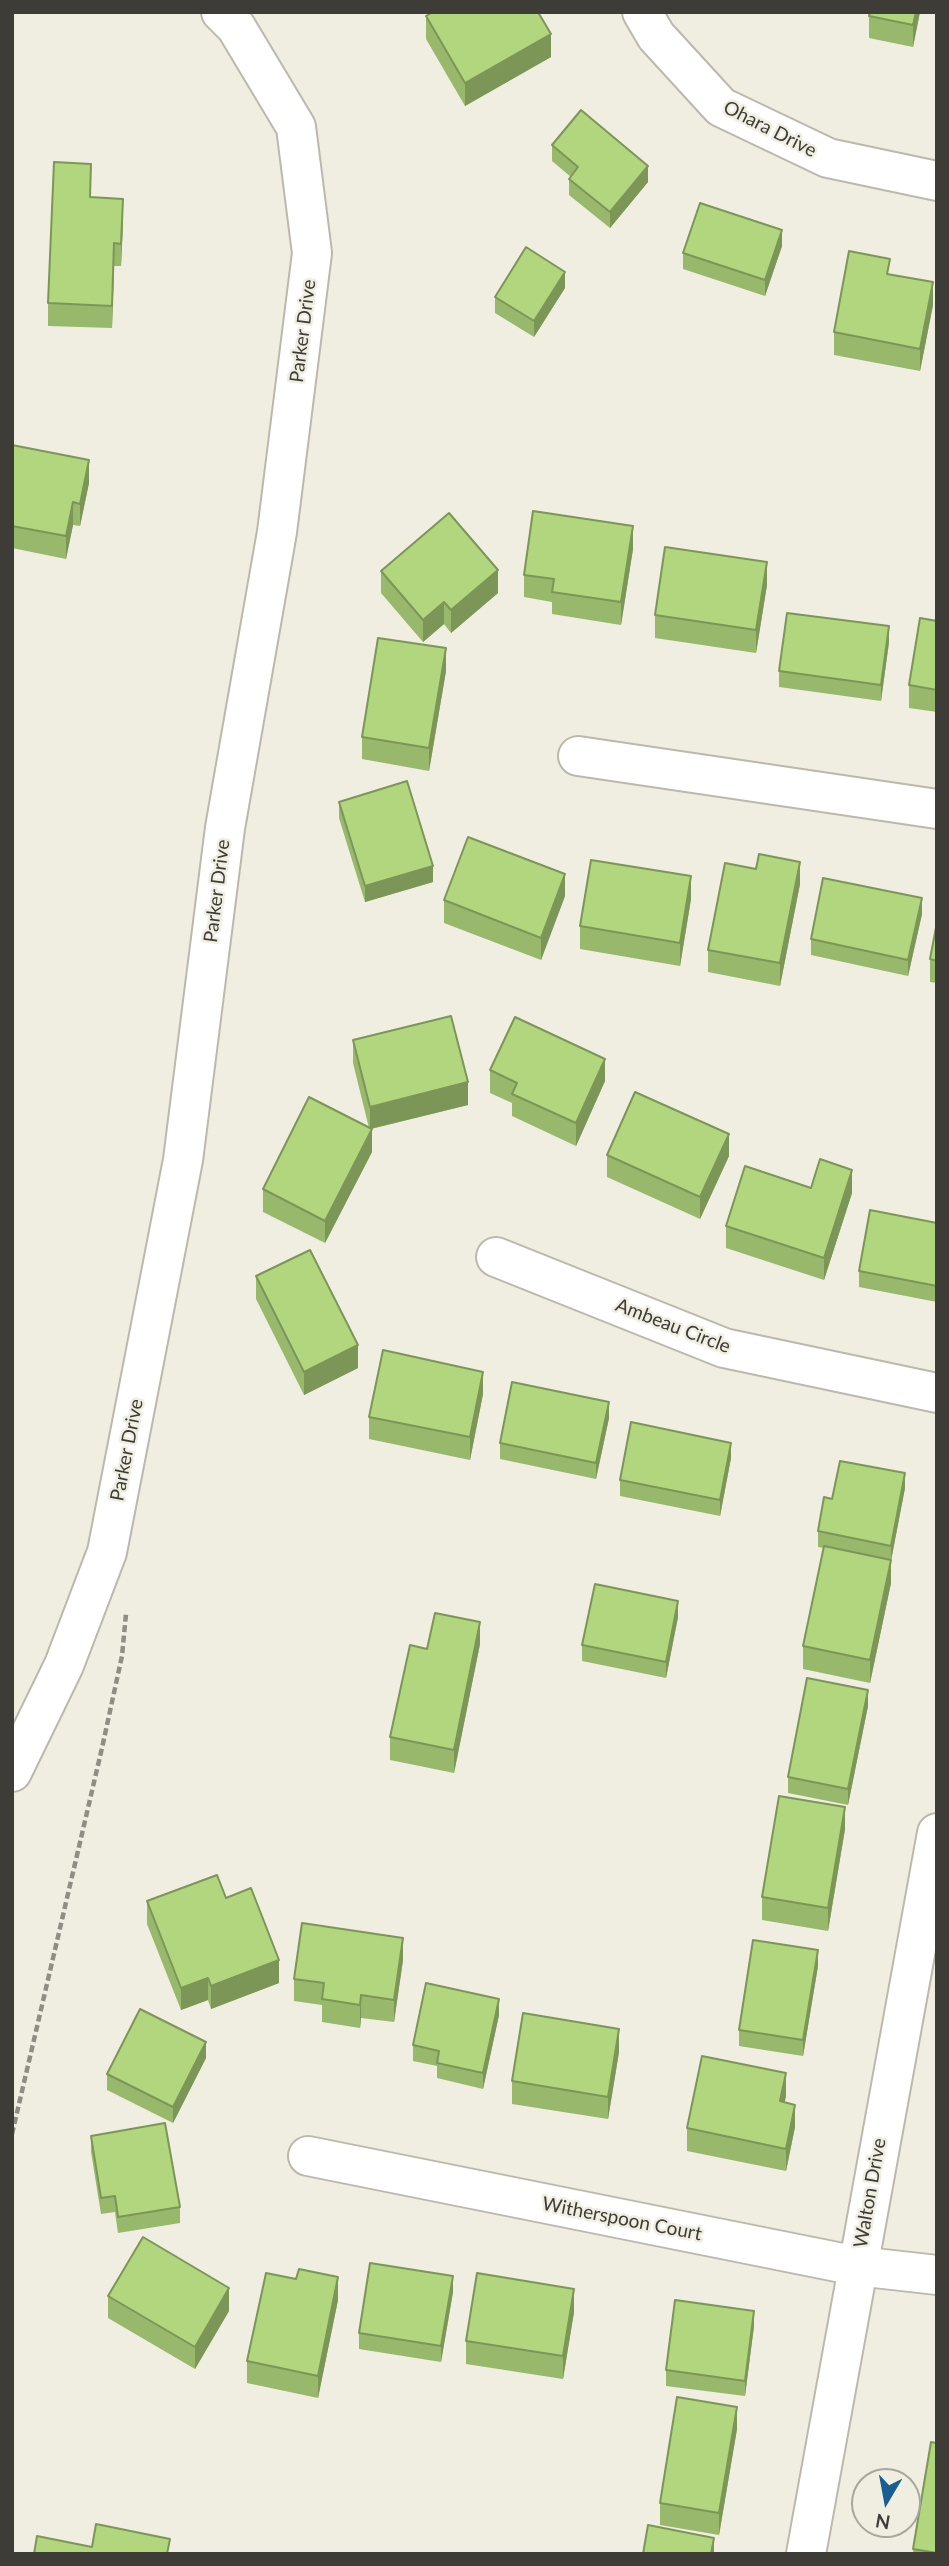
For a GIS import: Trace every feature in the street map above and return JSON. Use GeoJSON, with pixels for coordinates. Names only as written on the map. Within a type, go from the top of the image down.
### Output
{"type":"FeatureCollection","features":[{"type":"Feature","properties":{"kind":"street","name":"Parker Drive"},"geometry":{"type":"LineString","coordinates":[[12,1772],[64,1665],[107,1552],[183,1160],[225,828],[277,532],[312,253],[296,127],[236,27],[221,12]]}},
{"type":"Feature","properties":{"kind":"street","name":"Ohara Drive"},"geometry":{"type":"LineString","coordinates":[[642,12],[656,36],[722,107],[828,158],[937,181]]}},
{"type":"Feature","properties":{"kind":"street"},"geometry":{"type":"LineString","coordinates":[[578,756],[937,809]]}},
{"type":"Feature","properties":{"kind":"street","name":"Ambeau Circle"},"geometry":{"type":"LineString","coordinates":[[496,1257],[724,1348],[937,1393]]}},
{"type":"Feature","properties":{"kind":"street","name":"Walton Drive"},"geometry":{"type":"LineString","coordinates":[[806,2554],[937,1833]]}},
{"type":"Feature","properties":{"kind":"street","name":"Witherspoon Court"},"geometry":{"type":"LineString","coordinates":[[308,2156],[857,2266],[937,2275]]}},
{"type":"Feature","properties":{"kind":"path"},"geometry":{"type":"LineString","coordinates":[[12,2134],[102,1748],[122,1656],[127,1606]]}},
{"type":"Feature","properties":{"kind":"building"},"geometry":{"type":"Polygon","coordinates":[[[433,12],[538,12],[551,34],[465,83],[426,16],[433,12]]]}},
{"type":"Feature","properties":{"kind":"building"},"geometry":{"type":"Polygon","coordinates":[[[870,12],[916,12],[913,25],[869,16],[870,12]]]}},
{"type":"Feature","properties":{"kind":"building"},"geometry":{"type":"Polygon","coordinates":[[[581,110],[648,166],[610,212],[569,179],[578,167],[552,145],[581,110]]]}},
{"type":"Feature","properties":{"kind":"building"},"geometry":{"type":"Polygon","coordinates":[[[54,162],[91,164],[90,197],[123,199],[121,244],[114,243],[112,306],[48,303],[54,162]]]}},
{"type":"Feature","properties":{"kind":"building"},"geometry":{"type":"Polygon","coordinates":[[[700,203],[782,230],[765,280],[683,253],[700,203]]]}},
{"type":"Feature","properties":{"kind":"building"},"geometry":{"type":"Polygon","coordinates":[[[526,247],[565,272],[534,321],[495,297],[526,247]]]}},
{"type":"Feature","properties":{"kind":"building"},"geometry":{"type":"Polygon","coordinates":[[[849,251],[890,259],[887,274],[933,282],[920,349],[834,332],[849,251]]]}},
{"type":"Feature","properties":{"kind":"building"},"geometry":{"type":"Polygon","coordinates":[[[12,445],[89,460],[80,504],[73,502],[66,536],[12,526],[12,445]]]}},
{"type":"Feature","properties":{"kind":"building"},"geometry":{"type":"Polygon","coordinates":[[[533,511],[633,526],[621,602],[552,592],[554,579],[524,575],[533,511]]]}},
{"type":"Feature","properties":{"kind":"building"},"geometry":{"type":"Polygon","coordinates":[[[449,513],[498,570],[451,610],[444,602],[423,620],[381,571],[449,513]]]}},
{"type":"Feature","properties":{"kind":"building"},"geometry":{"type":"Polygon","coordinates":[[[665,547],[767,562],[756,630],[655,615],[665,547]]]}},
{"type":"Feature","properties":{"kind":"building"},"geometry":{"type":"Polygon","coordinates":[[[787,613],[889,626],[881,685],[779,671],[787,613]]]}},
{"type":"Feature","properties":{"kind":"building"},"geometry":{"type":"Polygon","coordinates":[[[920,618],[937,621],[937,690],[909,685],[920,618]]]}},
{"type":"Feature","properties":{"kind":"building"},"geometry":{"type":"Polygon","coordinates":[[[378,638],[446,648],[429,748],[362,737],[378,638]]]}},
{"type":"Feature","properties":{"kind":"building"},"geometry":{"type":"Polygon","coordinates":[[[407,781],[433,866],[365,886],[339,802],[407,781]]]}},
{"type":"Feature","properties":{"kind":"building"},"geometry":{"type":"Polygon","coordinates":[[[468,837],[565,874],[541,938],[444,900],[468,837]]]}},
{"type":"Feature","properties":{"kind":"building"},"geometry":{"type":"Polygon","coordinates":[[[759,854],[800,862],[780,963],[708,950],[725,863],[756,869],[759,854]]]}},
{"type":"Feature","properties":{"kind":"building"},"geometry":{"type":"Polygon","coordinates":[[[591,860],[691,876],[680,943],[580,926],[591,860]]]}},
{"type":"Feature","properties":{"kind":"building"},"geometry":{"type":"Polygon","coordinates":[[[823,878],[922,898],[908,960],[811,939],[823,878]]]}},
{"type":"Feature","properties":{"kind":"building"},"geometry":{"type":"Polygon","coordinates":[[[937,922],[937,961],[930,959],[937,922]]]}},
{"type":"Feature","properties":{"kind":"building"},"geometry":{"type":"Polygon","coordinates":[[[451,1016],[468,1082],[370,1107],[353,1040],[451,1016]]]}},
{"type":"Feature","properties":{"kind":"building"},"geometry":{"type":"Polygon","coordinates":[[[515,1017],[605,1059],[576,1123],[512,1094],[517,1083],[490,1070],[515,1017]]]}},
{"type":"Feature","properties":{"kind":"building"},"geometry":{"type":"Polygon","coordinates":[[[635,1092],[729,1134],[700,1197],[607,1155],[635,1092]]]}},
{"type":"Feature","properties":{"kind":"building"},"geometry":{"type":"Polygon","coordinates":[[[309,1097],[372,1129],[325,1221],[263,1189],[309,1097]]]}},
{"type":"Feature","properties":{"kind":"building"},"geometry":{"type":"Polygon","coordinates":[[[820,1159],[852,1170],[824,1258],[726,1226],[745,1166],[811,1188],[820,1159]]]}},
{"type":"Feature","properties":{"kind":"building"},"geometry":{"type":"Polygon","coordinates":[[[870,1210],[937,1223],[937,1286],[859,1271],[870,1210]]]}},
{"type":"Feature","properties":{"kind":"building"},"geometry":{"type":"Polygon","coordinates":[[[310,1250],[358,1345],[304,1372],[256,1276],[310,1250]]]}},
{"type":"Feature","properties":{"kind":"building"},"geometry":{"type":"Polygon","coordinates":[[[383,1350],[483,1372],[470,1437],[369,1417],[383,1350]]]}},
{"type":"Feature","properties":{"kind":"building"},"geometry":{"type":"Polygon","coordinates":[[[512,1382],[609,1402],[596,1463],[500,1443],[512,1382]]]}},
{"type":"Feature","properties":{"kind":"building"},"geometry":{"type":"Polygon","coordinates":[[[631,1422],[731,1443],[720,1500],[620,1480],[631,1422]]]}},
{"type":"Feature","properties":{"kind":"building"},"geometry":{"type":"Polygon","coordinates":[[[840,1461],[905,1473],[891,1546],[818,1531],[824,1497],[832,1499],[840,1461]]]}},
{"type":"Feature","properties":{"kind":"building"},"geometry":{"type":"Polygon","coordinates":[[[824,1546],[891,1560],[870,1660],[803,1646],[824,1546]]]}},
{"type":"Feature","properties":{"kind":"building"},"geometry":{"type":"Polygon","coordinates":[[[595,1584],[678,1601],[666,1662],[582,1645],[595,1584]]]}},
{"type":"Feature","properties":{"kind":"building"},"geometry":{"type":"Polygon","coordinates":[[[435,1613],[480,1622],[454,1750],[390,1737],[410,1645],[427,1649],[435,1613]]]}},
{"type":"Feature","properties":{"kind":"building"},"geometry":{"type":"Polygon","coordinates":[[[807,1678],[868,1690],[848,1789],[788,1777],[807,1678]]]}},
{"type":"Feature","properties":{"kind":"building"},"geometry":{"type":"Polygon","coordinates":[[[779,1796],[845,1807],[828,1908],[762,1897],[779,1796]]]}},
{"type":"Feature","properties":{"kind":"building"},"geometry":{"type":"Polygon","coordinates":[[[217,1875],[226,1898],[251,1888],[279,1960],[211,1986],[208,1978],[181,1988],[147,1901],[217,1875]]]}},
{"type":"Feature","properties":{"kind":"building"},"geometry":{"type":"Polygon","coordinates":[[[302,1923],[403,1938],[394,2000],[361,1995],[360,2005],[322,1999],[324,1983],[294,1979],[302,1923]]]}},
{"type":"Feature","properties":{"kind":"building"},"geometry":{"type":"Polygon","coordinates":[[[753,1940],[818,1950],[803,2040],[739,2030],[753,1940]]]}},
{"type":"Feature","properties":{"kind":"building"},"geometry":{"type":"Polygon","coordinates":[[[426,1983],[499,1999],[483,2073],[437,2063],[439,2051],[413,2045],[426,1983]]]}},
{"type":"Feature","properties":{"kind":"building"},"geometry":{"type":"Polygon","coordinates":[[[140,2009],[206,2042],[173,2107],[107,2074],[140,2009]]]}},
{"type":"Feature","properties":{"kind":"building"},"geometry":{"type":"Polygon","coordinates":[[[523,2013],[619,2029],[608,2097],[512,2081],[523,2013]]]}},
{"type":"Feature","properties":{"kind":"building"},"geometry":{"type":"Polygon","coordinates":[[[702,2056],[786,2073],[780,2101],[795,2105],[786,2149],[687,2128],[702,2056]]]}},
{"type":"Feature","properties":{"kind":"building"},"geometry":{"type":"Polygon","coordinates":[[[165,2123],[180,2207],[118,2217],[115,2196],[101,2198],[91,2136],[165,2123]]]}},
{"type":"Feature","properties":{"kind":"building"},"geometry":{"type":"Polygon","coordinates":[[[143,2237],[229,2288],[195,2347],[108,2296],[143,2237]]]}},
{"type":"Feature","properties":{"kind":"building"},"geometry":{"type":"Polygon","coordinates":[[[370,2263],[453,2276],[441,2346],[359,2333],[370,2263]]]}},
{"type":"Feature","properties":{"kind":"building"},"geometry":{"type":"Polygon","coordinates":[[[299,2269],[338,2277],[318,2376],[247,2361],[266,2273],[296,2279],[299,2269]]]}},
{"type":"Feature","properties":{"kind":"building"},"geometry":{"type":"Polygon","coordinates":[[[477,2273],[574,2289],[563,2356],[466,2341],[477,2273]]]}},
{"type":"Feature","properties":{"kind":"building"},"geometry":{"type":"Polygon","coordinates":[[[675,2300],[754,2311],[745,2381],[666,2370],[675,2300]]]}},
{"type":"Feature","properties":{"kind":"building"},"geometry":{"type":"Polygon","coordinates":[[[677,2397],[737,2407],[719,2513],[660,2503],[677,2397]]]}},
{"type":"Feature","properties":{"kind":"building"},"geometry":{"type":"Polygon","coordinates":[[[931,2442],[937,2443],[937,2553],[913,2549],[915,2538],[921,2538],[921,2501],[931,2442]]]}},
{"type":"Feature","properties":{"kind":"building"},"geometry":{"type":"Polygon","coordinates":[[[96,2524],[170,2539],[167,2554],[34,2554],[37,2536],[92,2547],[96,2524]]]}},
{"type":"Feature","properties":{"kind":"building"},"geometry":{"type":"Polygon","coordinates":[[[648,2525],[714,2538],[711,2554],[643,2554],[648,2525]]]}}]}
